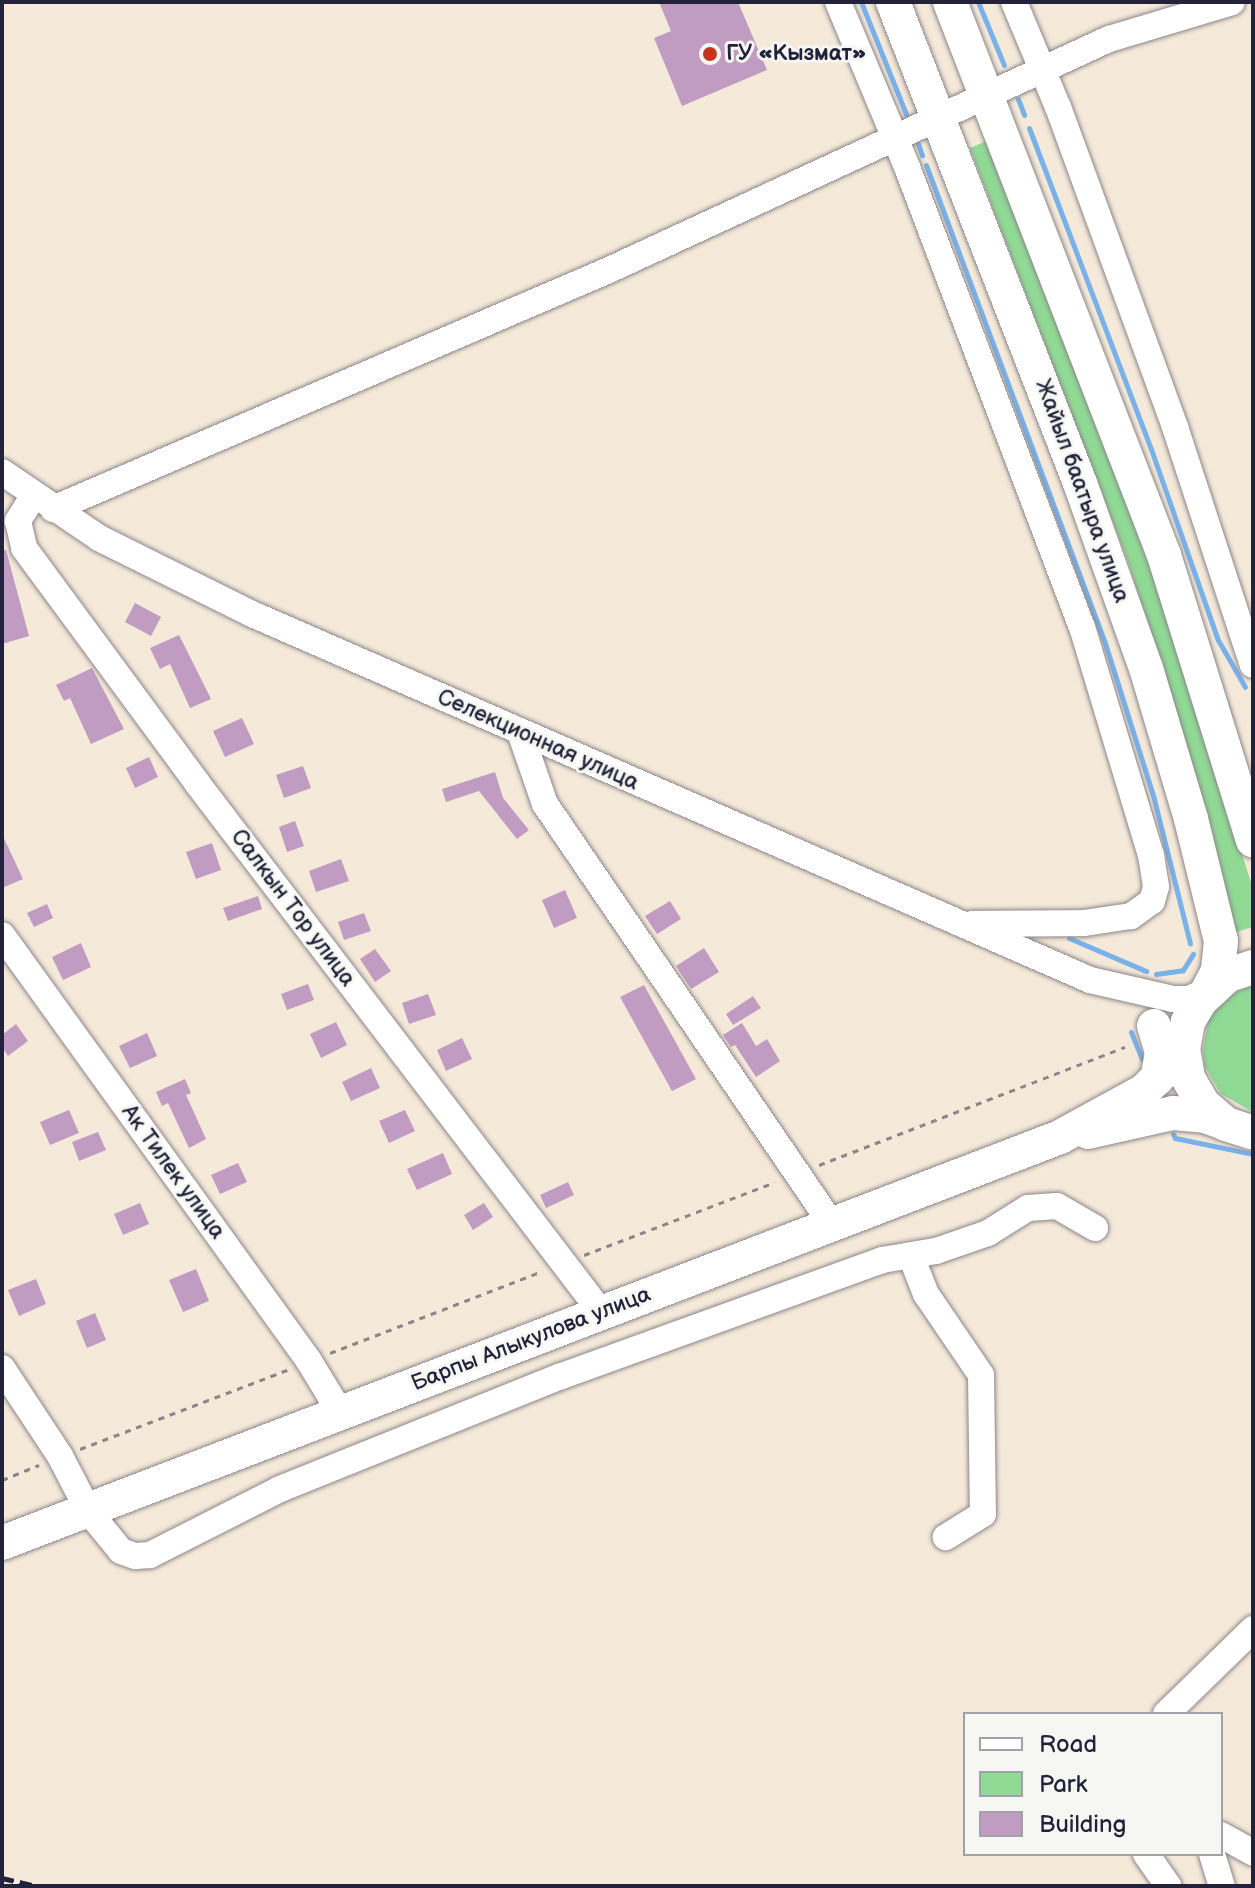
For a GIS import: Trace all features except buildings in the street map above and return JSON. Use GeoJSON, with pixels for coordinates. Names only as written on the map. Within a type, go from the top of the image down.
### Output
{"type":"FeatureCollection","features":[{"type":"Feature","properties":{"kind":"main road","name":"Жайыл баатыра улица"},"geometry":{"type":"LineString","coordinates":[[893,2],[940,116],[1080,483],[1146,668],[1191,819],[1221,941],[1218,971],[1194,1009],[1172,1055]]}},
{"type":"Feature","properties":{"kind":"main road"},"geometry":{"type":"LineString","coordinates":[[950,2],[1164,555],[1253,840]]}},
{"type":"Feature","properties":{"kind":"main road"},"geometry":{"type":"LineString","coordinates":[[1208,990],[1228,975],[1253,967]]}},
{"type":"Feature","properties":{"kind":"main road"},"geometry":{"type":"LineString","coordinates":[[1172,1055],[1203,1104],[1240,1128]]}},
{"type":"Feature","properties":{"kind":"main road","name":"Барпы Алыкулова улица"},"geometry":{"type":"LineString","coordinates":[[2,1543],[1060,1137],[1144,1091],[1172,1055]]}},
{"type":"Feature","properties":{"kind":"main road","name":"Барпы Алыкулова улица"},"geometry":{"type":"LineString","coordinates":[[1060,1137],[1173,1113],[1205,1116],[1240,1128]]}},
{"type":"Feature","properties":{"kind":"street"},"geometry":{"type":"LineString","coordinates":[[838,2],[896,136],[1082,627],[1151,855],[1156,887],[1152,901],[1131,916],[1084,923],[961,924]]}},
{"type":"Feature","properties":{"kind":"street"},"geometry":{"type":"LineString","coordinates":[[1014,2],[1043,69],[1175,427],[1253,665]]}},
{"type":"Feature","properties":{"kind":"street"},"geometry":{"type":"LineString","coordinates":[[44,502],[609,270],[1109,39],[1232,2]]}},
{"type":"Feature","properties":{"kind":"street","name":"Селекционная улица"},"geometry":{"type":"LineString","coordinates":[[2,472],[44,502],[139,559],[252,614],[1090,980],[1173,999],[1189,999],[1208,990]]}},
{"type":"Feature","properties":{"kind":"street","name":"Салкын Тор улица"},"geometry":{"type":"LineString","coordinates":[[44,502],[18,521],[24,548],[197,783],[601,1312]]}},
{"type":"Feature","properties":{"kind":"street"},"geometry":{"type":"LineString","coordinates":[[520,732],[545,804],[831,1223]]}},
{"type":"Feature","properties":{"kind":"street","name":"Ак Тилек улица"},"geometry":{"type":"LineString","coordinates":[[2,935],[300,1348],[340,1412]]}},
{"type":"Feature","properties":{"kind":"street","name":"Селекционная улица"},"geometry":{"type":"LineString","coordinates":[[1090,980],[1172,1055]]}},
{"type":"Feature","properties":{"kind":"street"},"geometry":{"type":"LineString","coordinates":[[2,1368],[60,1456],[89,1512],[121,1551],[135,1556],[150,1555],[280,1489],[559,1377],[882,1260],[911,1256],[988,1233],[1028,1208],[1057,1206],[1095,1228]]}},
{"type":"Feature","properties":{"kind":"street"},"geometry":{"type":"LineString","coordinates":[[911,1256],[926,1294],[981,1375],[983,1514],[946,1537]]}},
{"type":"Feature","properties":{"kind":"street"},"geometry":{"type":"LineString","coordinates":[[1168,1712],[1248,1642]]}},
{"type":"Feature","properties":{"kind":"street"},"geometry":{"type":"LineString","coordinates":[[1223,1836],[1253,1853]]}},
{"type":"Feature","properties":{"kind":"street"},"geometry":{"type":"LineString","coordinates":[[1147,1856],[1168,1886]]}},
{"type":"Feature","properties":{"kind":"street"},"geometry":{"type":"LineString","coordinates":[[1213,1856],[1222,1886]]}},
{"type":"Feature","properties":{"kind":"green space"},"geometry":{"type":"Polygon","coordinates":[[[989,140],[1115,470],[1180,655],[1253,889],[1253,927],[1236,932],[1208,814],[1129,564],[970,148],[989,140]]]}},
{"type":"Feature","properties":{"kind":"green space"},"geometry":{"type":"Polygon","coordinates":[[[1253,985],[1253,1112],[1221,1094],[1205,1067],[1203,1051],[1208,1021],[1217,1007],[1228,996],[1253,985]]]}},
{"type":"Feature","properties":{"kind":"waterway"},"geometry":{"type":"LineString","coordinates":[[861,2],[906,114]]}},
{"type":"Feature","properties":{"kind":"waterway"},"geometry":{"type":"LineString","coordinates":[[978,2],[1004,65]]}},
{"type":"Feature","properties":{"kind":"waterway"},"geometry":{"type":"LineString","coordinates":[[1018,99],[1024,115]]}},
{"type":"Feature","properties":{"kind":"waterway"},"geometry":{"type":"LineString","coordinates":[[1029,128],[1151,449],[1218,640],[1245,687]]}},
{"type":"Feature","properties":{"kind":"waterway"},"geometry":{"type":"LineString","coordinates":[[918,144],[922,155]]}},
{"type":"Feature","properties":{"kind":"waterway"},"geometry":{"type":"LineString","coordinates":[[926,165],[1105,643],[1153,795],[1190,943]]}},
{"type":"Feature","properties":{"kind":"waterway"},"geometry":{"type":"LineString","coordinates":[[1069,938],[1146,971]]}},
{"type":"Feature","properties":{"kind":"waterway"},"geometry":{"type":"LineString","coordinates":[[1156,974],[1183,970],[1193,954]]}},
{"type":"Feature","properties":{"kind":"waterway"},"geometry":{"type":"LineString","coordinates":[[1131,1032],[1142,1059]]}},
{"type":"Feature","properties":{"kind":"waterway"},"geometry":{"type":"LineString","coordinates":[[1173,1134],[1175,1138],[1253,1154]]}},
{"type":"Feature","properties":{"kind":"railway"},"geometry":{"type":"LineString","coordinates":[[2,1878],[37,1886]]}},
{"type":"Feature","properties":{"kind":"place","name":"ГУ «Кызмат»"},"geometry":{"type":"Point","coordinates":[710,54]}}]}
